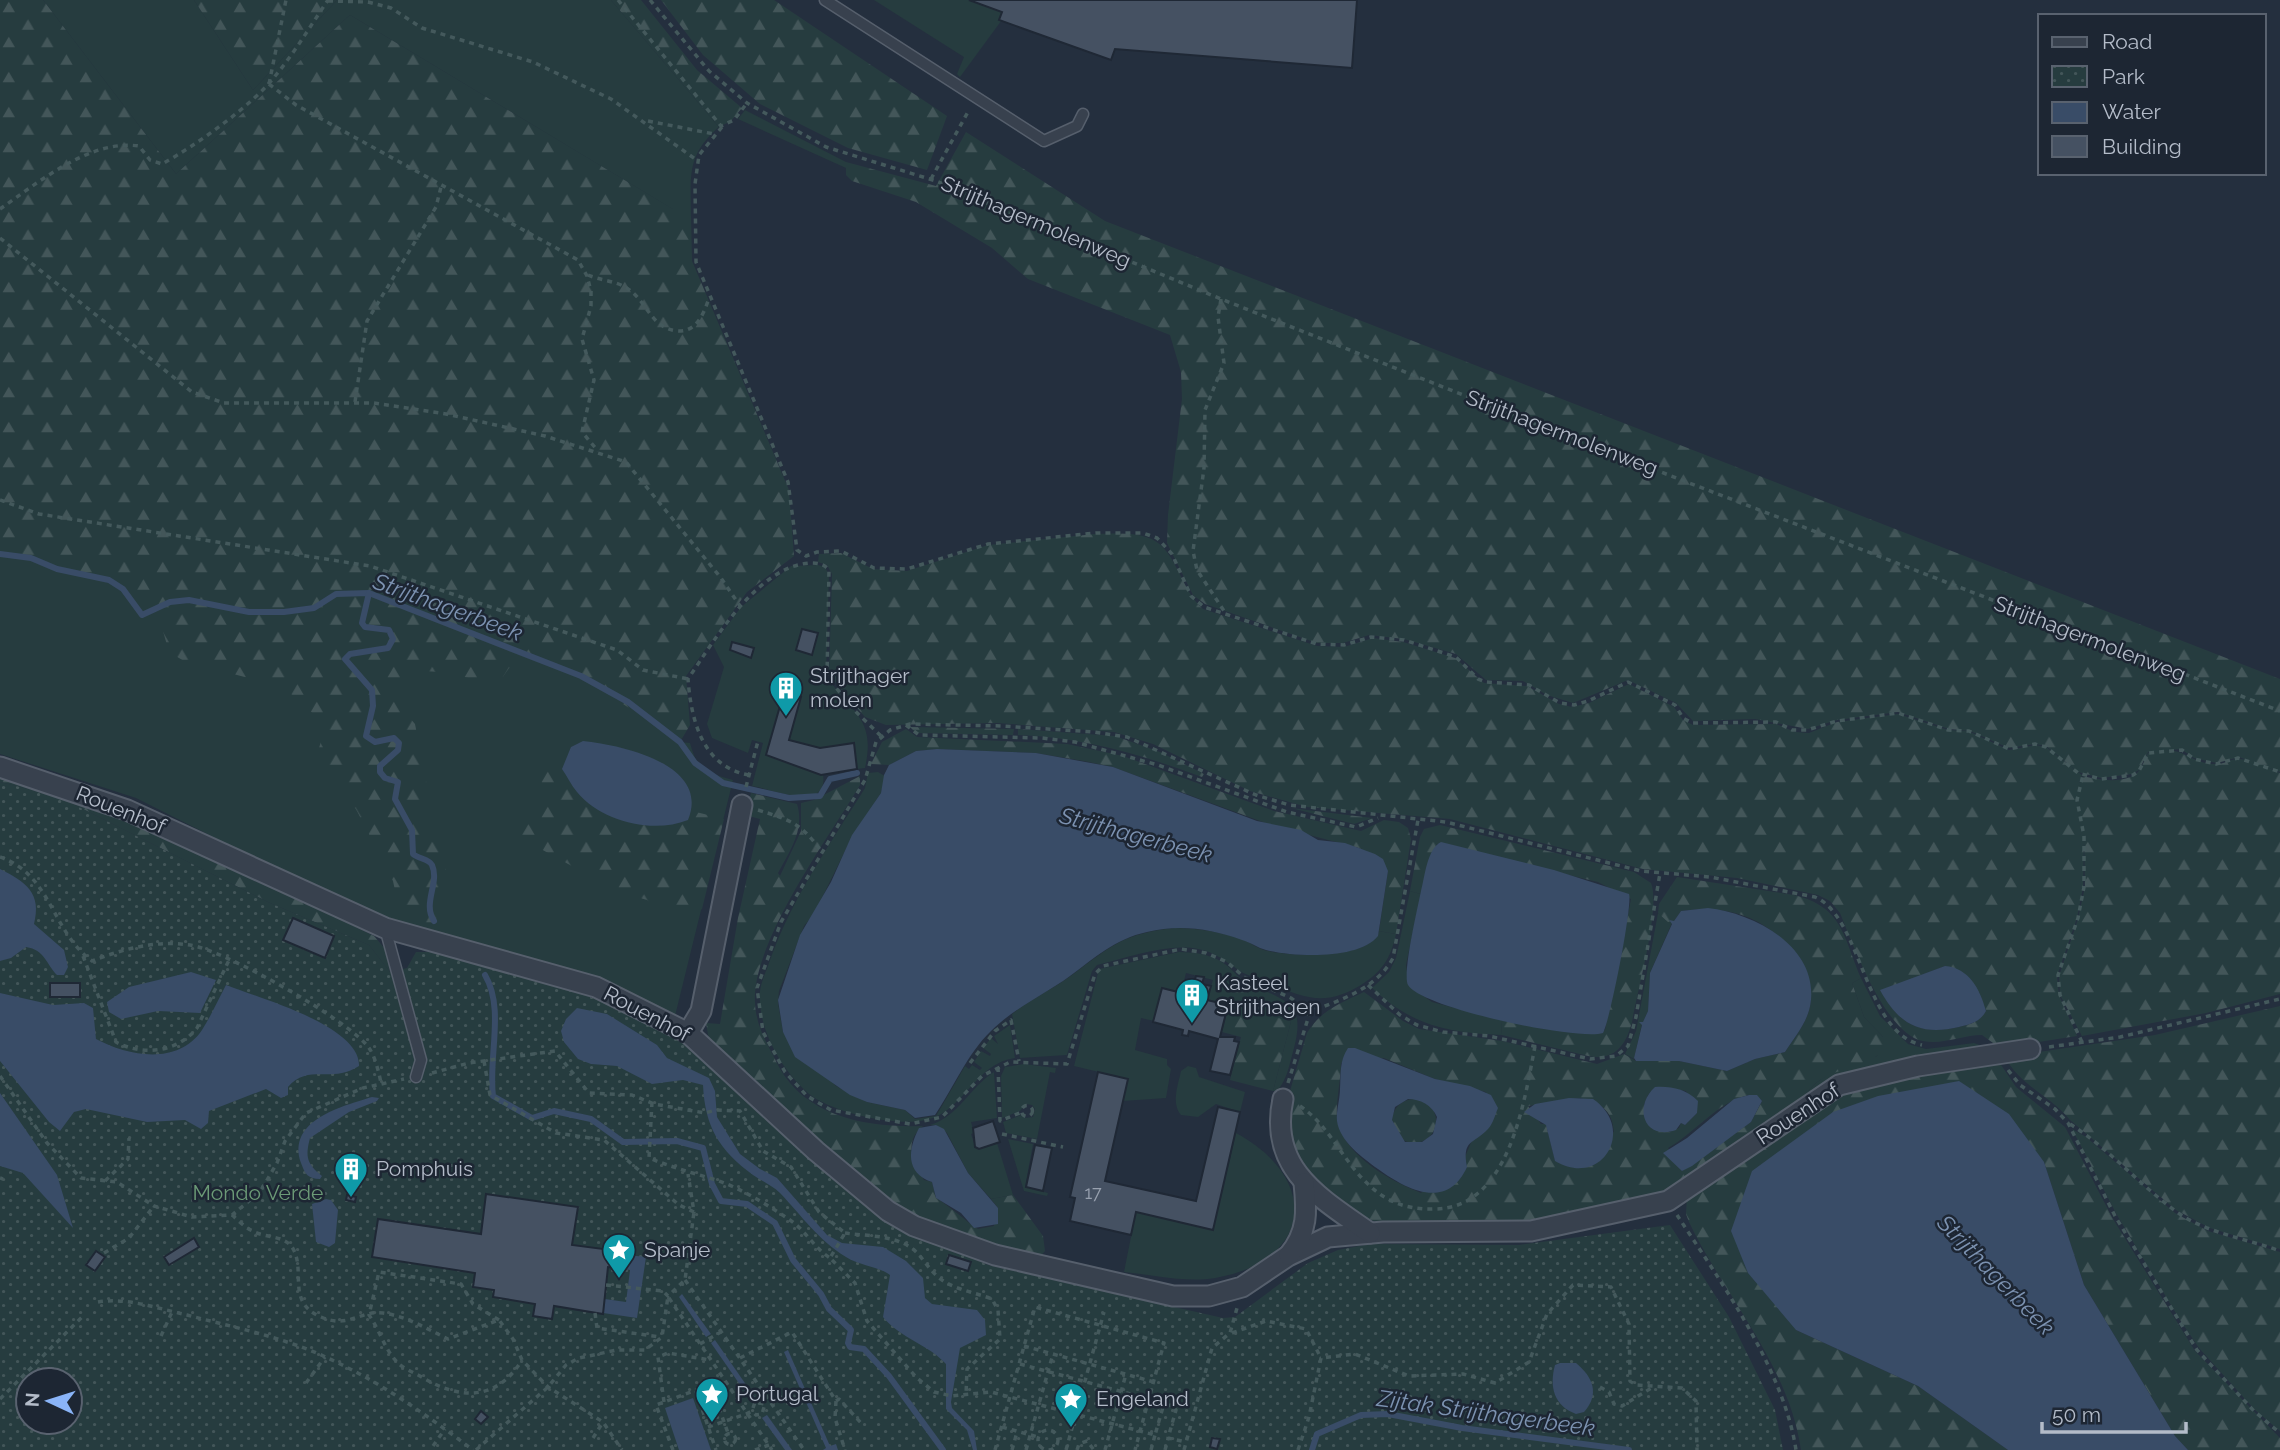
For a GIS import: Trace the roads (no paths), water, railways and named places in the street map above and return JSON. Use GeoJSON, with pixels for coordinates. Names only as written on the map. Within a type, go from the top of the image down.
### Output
{"type":"FeatureCollection","features":[{"type":"Feature","properties":{"kind":"street","name":"Rouenhof"},"geometry":{"type":"LineString","coordinates":[[0,767],[127,810],[385,928],[596,987],[688,1032],[816,1151],[888,1211],[914,1226],[995,1255],[1173,1296],[1209,1296],[1242,1287],[1288,1256],[1328,1237],[1370,1233],[1531,1231],[1668,1201],[1839,1085],[1917,1066],[2030,1049]]}},
{"type":"Feature","properties":{"kind":"street"},"geometry":{"type":"LineString","coordinates":[[688,1032],[701,1011],[742,805]]}},
{"type":"Feature","properties":{"kind":"street"},"geometry":{"type":"LineString","coordinates":[[1283,1100],[1278,1123],[1284,1153],[1316,1195],[1370,1233]]}},
{"type":"Feature","properties":{"kind":"street","name":"Rouenhof"},"geometry":{"type":"LineString","coordinates":[[1288,1256],[1300,1242],[1306,1226],[1304,1182]]}},
{"type":"Feature","properties":{"kind":"lane"},"geometry":{"type":"LineString","coordinates":[[825,0],[1044,141],[1077,126],[1083,114]]}},
{"type":"Feature","properties":{"kind":"lane"},"geometry":{"type":"LineString","coordinates":[[385,928],[421,1060],[416,1077]]}},
{"type":"Feature","properties":{"kind":"water"},"geometry":{"type":"Polygon","coordinates":[[[583,741],[639,753],[675,771],[687,785],[692,801],[688,820],[659,826],[644,825],[614,818],[588,802],[575,789],[562,769],[571,747],[583,741]]]}},
{"type":"Feature","properties":{"kind":"water"},"geometry":{"type":"Polygon","coordinates":[[[937,749],[1036,753],[1113,767],[1257,821],[1301,830],[1318,840],[1345,843],[1375,854],[1383,859],[1388,871],[1378,936],[1369,944],[1342,953],[1309,955],[1266,950],[1230,936],[1195,929],[1171,928],[1136,935],[1106,950],[1000,1023],[982,1040],[935,1115],[915,1118],[905,1110],[867,1102],[850,1095],[795,1057],[783,1032],[778,1000],[800,935],[831,882],[852,835],[881,793],[889,765],[916,751],[937,749]]]}},
{"type":"Feature","properties":{"kind":"water"},"geometry":{"type":"Polygon","coordinates":[[[1441,842],[1554,870],[1629,894],[1628,918],[1620,963],[1603,1033],[1564,1032],[1501,1021],[1440,1003],[1419,994],[1408,985],[1409,954],[1425,871],[1433,850],[1441,842]]]}},
{"type":"Feature","properties":{"kind":"water"},"geometry":{"type":"Polygon","coordinates":[[[0,869],[24,884],[34,896],[34,924],[64,950],[68,967],[64,975],[57,975],[41,954],[26,947],[11,958],[0,961],[0,869]]]}},
{"type":"Feature","properties":{"kind":"water"},"geometry":{"type":"Polygon","coordinates":[[[1708,908],[1726,911],[1762,925],[1792,948],[1803,963],[1810,980],[1811,1000],[1805,1021],[1785,1052],[1755,1059],[1727,1071],[1679,1061],[1636,1061],[1634,1058],[1642,1025],[1639,1022],[1643,1022],[1648,1011],[1650,973],[1672,924],[1669,920],[1674,921],[1681,911],[1708,908]]]}},
{"type":"Feature","properties":{"kind":"water"},"geometry":{"type":"Polygon","coordinates":[[[1945,966],[1967,975],[1977,988],[1986,1011],[1975,1022],[1933,1030],[1912,1025],[1895,1012],[1880,990],[1945,966]]]}},
{"type":"Feature","properties":{"kind":"water"},"geometry":{"type":"Polygon","coordinates":[[[191,972],[216,980],[200,1013],[158,1011],[121,1019],[109,1012],[107,1002],[129,987],[191,972]]]}},
{"type":"Feature","properties":{"kind":"water"},"geometry":{"type":"Polygon","coordinates":[[[226,985],[306,1015],[326,1026],[344,1038],[355,1052],[359,1066],[339,1073],[304,1076],[288,1087],[288,1095],[281,1098],[266,1089],[209,1111],[208,1123],[201,1129],[185,1120],[147,1122],[86,1109],[74,1112],[60,1131],[49,1122],[0,1061],[0,993],[53,1005],[84,1003],[93,1008],[96,1039],[123,1050],[152,1054],[180,1049],[192,1041],[202,1030],[226,985]]]}},
{"type":"Feature","properties":{"kind":"water"},"geometry":{"type":"Polygon","coordinates":[[[577,1008],[607,1014],[657,1045],[667,1058],[709,1078],[715,1091],[717,1117],[740,1154],[777,1178],[827,1235],[842,1243],[883,1247],[906,1261],[923,1278],[925,1298],[932,1304],[977,1310],[985,1320],[986,1335],[960,1348],[951,1402],[952,1408],[974,1431],[977,1450],[973,1450],[967,1430],[946,1409],[946,1364],[931,1351],[898,1331],[883,1317],[890,1275],[851,1260],[836,1250],[777,1190],[753,1175],[731,1156],[711,1125],[703,1085],[683,1080],[652,1084],[617,1066],[591,1064],[578,1059],[564,1042],[561,1031],[566,1019],[577,1008]]]}},
{"type":"Feature","properties":{"kind":"water"},"geometry":{"type":"Polygon","coordinates":[[[1348,1048],[1355,1048],[1435,1079],[1470,1086],[1491,1095],[1498,1108],[1493,1122],[1467,1147],[1467,1167],[1459,1181],[1449,1189],[1438,1193],[1426,1192],[1401,1184],[1347,1143],[1339,1129],[1337,1117],[1341,1068],[1348,1048]],[[1412,1099],[1395,1107],[1392,1120],[1405,1142],[1422,1142],[1433,1134],[1437,1117],[1429,1106],[1412,1099]]]}},
{"type":"Feature","properties":{"kind":"water"},"geometry":{"type":"Polygon","coordinates":[[[1959,1081],[2009,1114],[2044,1162],[2084,1285],[2175,1436],[2188,1450],[2008,1450],[1918,1386],[1796,1330],[1748,1273],[1731,1231],[1752,1171],[1833,1112],[1878,1096],[1959,1081]]]}},
{"type":"Feature","properties":{"kind":"water"},"geometry":{"type":"Polygon","coordinates":[[[1655,1087],[1672,1088],[1688,1094],[1698,1101],[1697,1113],[1685,1125],[1681,1123],[1676,1130],[1656,1131],[1649,1127],[1645,1120],[1644,1104],[1655,1087]]]}},
{"type":"Feature","properties":{"kind":"water"},"geometry":{"type":"Polygon","coordinates":[[[0,1093],[57,1175],[73,1228],[23,1173],[0,1166],[0,1093]]]}},
{"type":"Feature","properties":{"kind":"water"},"geometry":{"type":"Polygon","coordinates":[[[1757,1095],[1762,1101],[1751,1122],[1692,1166],[1682,1171],[1663,1153],[1687,1138],[1734,1099],[1757,1095]]]}},
{"type":"Feature","properties":{"kind":"water"},"geometry":{"type":"Polygon","coordinates":[[[372,1097],[379,1098],[349,1112],[310,1138],[308,1160],[322,1176],[316,1179],[308,1175],[301,1163],[299,1148],[302,1136],[309,1126],[333,1110],[372,1097]]]}},
{"type":"Feature","properties":{"kind":"water"},"geometry":{"type":"Polygon","coordinates":[[[1569,1098],[1593,1099],[1606,1111],[1612,1125],[1613,1139],[1608,1152],[1599,1162],[1587,1167],[1572,1168],[1555,1161],[1546,1125],[1524,1112],[1535,1104],[1569,1098]]]}},
{"type":"Feature","properties":{"kind":"water"},"geometry":{"type":"Polygon","coordinates":[[[936,1125],[944,1129],[968,1173],[998,1208],[998,1224],[974,1228],[961,1213],[936,1198],[932,1182],[917,1173],[911,1160],[911,1152],[919,1128],[936,1125]]]}},
{"type":"Feature","properties":{"kind":"water"},"geometry":{"type":"Polygon","coordinates":[[[331,1200],[338,1210],[335,1243],[329,1247],[316,1242],[312,1204],[331,1200]]]}},
{"type":"Feature","properties":{"kind":"water"},"geometry":{"type":"Polygon","coordinates":[[[619,1254],[646,1257],[637,1318],[603,1313],[605,1299],[626,1302],[630,1270],[617,1268],[619,1254]]]}},
{"type":"Feature","properties":{"kind":"water"},"geometry":{"type":"Polygon","coordinates":[[[682,1294],[711,1334],[706,1337],[679,1297],[682,1294]]]}},
{"type":"Feature","properties":{"kind":"water"},"geometry":{"type":"Polygon","coordinates":[[[715,1340],[756,1399],[752,1402],[711,1343],[715,1340]]]}},
{"type":"Feature","properties":{"kind":"water"},"geometry":{"type":"Polygon","coordinates":[[[788,1350],[830,1446],[836,1444],[838,1450],[823,1450],[826,1448],[784,1352],[788,1350]]]}},
{"type":"Feature","properties":{"kind":"water"},"geometry":{"type":"Polygon","coordinates":[[[1576,1363],[1590,1380],[1592,1399],[1584,1412],[1576,1414],[1569,1410],[1555,1395],[1553,1373],[1555,1365],[1576,1363]]]}},
{"type":"Feature","properties":{"kind":"water"},"geometry":{"type":"Polygon","coordinates":[[[693,1398],[711,1450],[679,1450],[665,1408],[693,1398]]]}},
{"type":"Feature","properties":{"kind":"water"},"geometry":{"type":"Polygon","coordinates":[[[767,1415],[792,1450],[785,1450],[762,1418],[767,1415]]]}},
{"type":"Feature","properties":{"kind":"waterway","name":"Strijthagerbeek"},"geometry":{"type":"LineString","coordinates":[[0,554],[31,558],[57,569],[109,580],[123,589],[142,615],[170,602],[189,600],[249,612],[284,612],[314,608],[336,594],[369,593],[581,676],[628,702],[680,742],[695,763],[723,783],[789,798],[820,796],[830,779],[857,773]]}},
{"type":"Feature","properties":{"kind":"waterway","name":"Zijtak Strijthagerbeek"},"geometry":{"type":"LineString","coordinates":[[369,593],[362,623],[365,627],[389,630],[393,639],[388,648],[350,654],[345,659],[372,690],[373,706],[366,736],[375,742],[394,738],[399,743],[398,750],[380,766],[380,772],[385,778],[398,782],[395,799],[412,830],[413,854],[432,865],[434,879],[430,907],[434,921]]}},
{"type":"Feature","properties":{"kind":"waterway","name":"Zijtak Strijthagerbeek"},"geometry":{"type":"LineString","coordinates":[[485,975],[491,988],[495,1018],[493,1096],[532,1118],[554,1111],[591,1119],[623,1142],[677,1141],[703,1148],[712,1184],[721,1201],[747,1204],[775,1223],[793,1260],[821,1294],[829,1309],[851,1330],[848,1343],[850,1347],[864,1349],[889,1376],[943,1450]]}},
{"type":"Feature","properties":{"kind":"waterway","name":"Zijtak Strijthagerbeek"},"geometry":{"type":"LineString","coordinates":[[1312,1450],[1317,1434],[1361,1415],[1388,1414],[1462,1428],[1629,1450]]}},
{"type":"Feature","properties":{"kind":"place","name":"Strijthager molen"},"geometry":{"type":"Point","coordinates":[786,718]}},
{"type":"Feature","properties":{"kind":"place","name":"Kasteel Strijthagen"},"geometry":{"type":"Point","coordinates":[1192,1025]}},
{"type":"Feature","properties":{"kind":"place","name":"Pomphuis"},"geometry":{"type":"Point","coordinates":[351,1199]}},
{"type":"Feature","properties":{"kind":"place","name":"Spanje"},"geometry":{"type":"Point","coordinates":[619,1280]}},
{"type":"Feature","properties":{"kind":"place","name":"Portugal"},"geometry":{"type":"Point","coordinates":[712,1424]}},
{"type":"Feature","properties":{"kind":"place","name":"Engeland"},"geometry":{"type":"Point","coordinates":[1071,1429]}},
{"type":"Feature","properties":{"kind":"park label","name":"Mondo Verde"},"geometry":{"type":"Point","coordinates":[258,1193]}}]}
